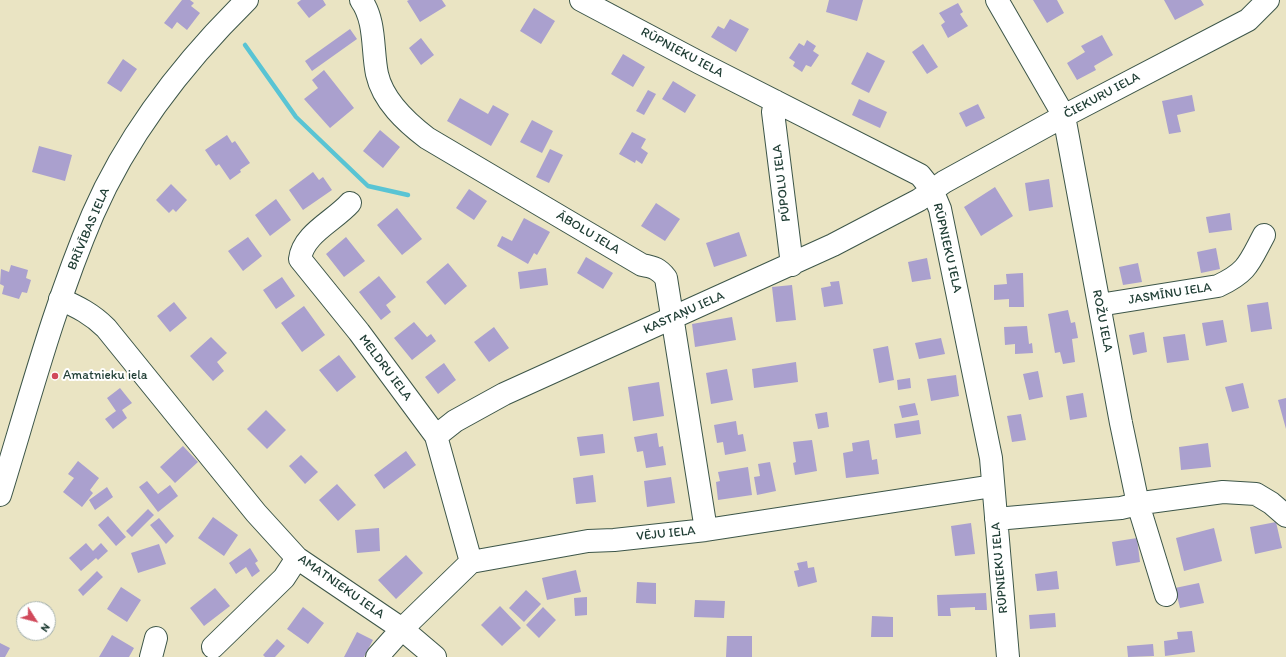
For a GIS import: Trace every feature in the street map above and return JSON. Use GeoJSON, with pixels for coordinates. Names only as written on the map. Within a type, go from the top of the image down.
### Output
{"type":"FeatureCollection","features":[{"type":"Feature","properties":{"kind":"street","name":"BRĪVĪBAS IELA"},"geometry":{"type":"LineString","coordinates":[[0,495],[60,299],[93,214],[136,135],[176,79],[219,27],[247,0]]}},
{"type":"Feature","properties":{"kind":"street","name":"ĀBOLU IELA"},"geometry":{"type":"LineString","coordinates":[[361,0],[371,22],[377,74],[382,90],[407,123],[427,138],[642,265],[654,267],[666,278],[671,319],[706,530]]}},
{"type":"Feature","properties":{"kind":"street","name":"RŪPNIEKU IELA"},"geometry":{"type":"LineString","coordinates":[[581,0],[920,175],[932,190],[940,210],[977,383],[991,458],[1008,657]]}},
{"type":"Feature","properties":{"kind":"street","name":"ROŽU IELA"},"geometry":{"type":"LineString","coordinates":[[997,0],[1064,116],[1138,504],[1166,595]]}},
{"type":"Feature","properties":{"kind":"street","name":"ČIEKURU IELA"},"geometry":{"type":"LineString","coordinates":[[932,190],[1064,116],[1248,20],[1268,0]]}},
{"type":"Feature","properties":{"kind":"street","name":"PŪPOLU IELA"},"geometry":{"type":"LineString","coordinates":[[775,101],[773,112],[792,265]]}},
{"type":"Feature","properties":{"kind":"street","name":"KASTAŅU IELA"},"geometry":{"type":"LineString","coordinates":[[436,436],[455,421],[504,394],[792,265],[919,200],[932,190]]}},
{"type":"Feature","properties":{"kind":"street","name":"MELDRU IELA"},"geometry":{"type":"LineString","coordinates":[[350,203],[306,242],[301,251],[300,259],[359,332],[436,436],[471,562]]}},
{"type":"Feature","properties":{"kind":"street","name":"JASMĪNU IELA"},"geometry":{"type":"LineString","coordinates":[[1099,305],[1218,286],[1236,278],[1248,266],[1264,235]]}},
{"type":"Feature","properties":{"kind":"street","name":"AMATNIEKU IELA"},"geometry":{"type":"LineString","coordinates":[[60,299],[82,309],[96,318],[106,328],[256,513],[297,558],[402,629],[435,657]]}},
{"type":"Feature","properties":{"kind":"street","name":"VĒJU IELA"},"geometry":{"type":"LineString","coordinates":[[471,562],[588,540],[614,540],[706,530],[993,486]]}},
{"type":"Feature","properties":{"kind":"street"},"geometry":{"type":"LineString","coordinates":[[996,519],[1121,508],[1138,504],[1223,492],[1256,494],[1271,503],[1286,516]]}},
{"type":"Feature","properties":{"kind":"street"},"geometry":{"type":"LineString","coordinates":[[213,647],[284,578],[297,558]]}},
{"type":"Feature","properties":{"kind":"street"},"geometry":{"type":"LineString","coordinates":[[377,657],[402,629],[471,562]]}},
{"type":"Feature","properties":{"kind":"building"},"geometry":{"type":"Polygon","coordinates":[[[182,0],[190,0],[194,3],[191,6],[200,13],[187,30],[177,22],[172,29],[164,23],[182,0]]]}},
{"type":"Feature","properties":{"kind":"building"},"geometry":{"type":"Polygon","coordinates":[[[301,0],[323,0],[326,5],[309,18],[297,3],[301,0]]]}},
{"type":"Feature","properties":{"kind":"building"},"geometry":{"type":"Polygon","coordinates":[[[442,0],[446,6],[420,22],[407,1],[442,0]]]}},
{"type":"Feature","properties":{"kind":"building"},"geometry":{"type":"Polygon","coordinates":[[[829,0],[863,0],[857,21],[826,12],[829,0]]]}},
{"type":"Feature","properties":{"kind":"building"},"geometry":{"type":"Polygon","coordinates":[[[1033,0],[1057,0],[1064,13],[1047,23],[1033,0]]]}},
{"type":"Feature","properties":{"kind":"building"},"geometry":{"type":"Polygon","coordinates":[[[1164,0],[1201,0],[1204,5],[1175,20],[1164,0]]]}},
{"type":"Feature","properties":{"kind":"building"},"geometry":{"type":"Polygon","coordinates":[[[958,3],[963,12],[960,14],[968,26],[948,38],[941,25],[945,22],[939,13],[958,3]]]}},
{"type":"Feature","properties":{"kind":"building"},"geometry":{"type":"Polygon","coordinates":[[[534,8],[555,21],[541,44],[520,31],[534,8]]]}},
{"type":"Feature","properties":{"kind":"building"},"geometry":{"type":"Polygon","coordinates":[[[730,19],[749,29],[736,52],[711,37],[718,26],[724,29],[730,19]]]}},
{"type":"Feature","properties":{"kind":"building"},"geometry":{"type":"Polygon","coordinates":[[[350,29],[357,39],[312,71],[305,61],[350,29]]]}},
{"type":"Feature","properties":{"kind":"building"},"geometry":{"type":"Polygon","coordinates":[[[1102,35],[1113,55],[1094,66],[1096,70],[1077,80],[1067,63],[1085,52],[1081,46],[1102,35]]]}},
{"type":"Feature","properties":{"kind":"building"},"geometry":{"type":"Polygon","coordinates":[[[421,38],[434,55],[421,65],[409,48],[421,38]]]}},
{"type":"Feature","properties":{"kind":"building"},"geometry":{"type":"Polygon","coordinates":[[[807,40],[816,46],[813,51],[819,55],[811,67],[806,65],[802,72],[793,66],[795,62],[789,58],[799,43],[804,46],[807,40]]]}},
{"type":"Feature","properties":{"kind":"building"},"geometry":{"type":"Polygon","coordinates":[[[923,44],[938,67],[927,74],[912,52],[923,44]]]}},
{"type":"Feature","properties":{"kind":"building"},"geometry":{"type":"Polygon","coordinates":[[[867,52],[885,61],[869,93],[851,84],[867,52]]]}},
{"type":"Feature","properties":{"kind":"building"},"geometry":{"type":"Polygon","coordinates":[[[623,54],[645,67],[633,87],[611,74],[623,54]]]}},
{"type":"Feature","properties":{"kind":"building"},"geometry":{"type":"Polygon","coordinates":[[[123,59],[137,69],[121,92],[107,83],[123,59]]]}},
{"type":"Feature","properties":{"kind":"building"},"geometry":{"type":"Polygon","coordinates":[[[324,70],[354,108],[330,128],[304,99],[318,88],[312,80],[324,70]]]}},
{"type":"Feature","properties":{"kind":"building"},"geometry":{"type":"Polygon","coordinates":[[[673,81],[696,95],[685,113],[662,99],[673,81]]]}},
{"type":"Feature","properties":{"kind":"building"},"geometry":{"type":"Polygon","coordinates":[[[648,90],[656,94],[644,115],[636,111],[648,90]]]}},
{"type":"Feature","properties":{"kind":"building"},"geometry":{"type":"Polygon","coordinates":[[[1192,95],[1195,111],[1177,115],[1181,132],[1169,134],[1162,101],[1192,95]]]}},
{"type":"Feature","properties":{"kind":"building"},"geometry":{"type":"Polygon","coordinates":[[[460,98],[488,114],[493,105],[509,114],[491,146],[447,121],[460,98]]]}},
{"type":"Feature","properties":{"kind":"building"},"geometry":{"type":"Polygon","coordinates":[[[859,99],[887,112],[880,128],[852,115],[859,99]]]}},
{"type":"Feature","properties":{"kind":"building"},"geometry":{"type":"Polygon","coordinates":[[[978,104],[985,118],[966,127],[959,113],[978,104]]]}},
{"type":"Feature","properties":{"kind":"building"},"geometry":{"type":"Polygon","coordinates":[[[532,120],[553,131],[542,153],[520,142],[532,120]]]}},
{"type":"Feature","properties":{"kind":"building"},"geometry":{"type":"Polygon","coordinates":[[[380,130],[400,147],[383,168],[363,151],[380,130]]]}},
{"type":"Feature","properties":{"kind":"building"},"geometry":{"type":"Polygon","coordinates":[[[632,132],[646,139],[641,148],[648,153],[642,164],[636,160],[635,163],[619,154],[632,132]]]}},
{"type":"Feature","properties":{"kind":"building"},"geometry":{"type":"Polygon","coordinates":[[[227,135],[232,143],[235,141],[250,163],[230,180],[219,164],[216,166],[205,150],[227,135]]]}},
{"type":"Feature","properties":{"kind":"building"},"geometry":{"type":"Polygon","coordinates":[[[39,146],[72,155],[65,181],[32,172],[39,146]]]}},
{"type":"Feature","properties":{"kind":"building"},"geometry":{"type":"Polygon","coordinates":[[[550,149],[563,155],[549,183],[536,177],[550,149]]]}},
{"type":"Feature","properties":{"kind":"building"},"geometry":{"type":"Polygon","coordinates":[[[313,172],[319,180],[323,177],[332,190],[303,210],[289,190],[313,172]]]}},
{"type":"Feature","properties":{"kind":"building"},"geometry":{"type":"Polygon","coordinates":[[[1049,179],[1053,207],[1029,211],[1025,183],[1049,179]]]}},
{"type":"Feature","properties":{"kind":"building"},"geometry":{"type":"Polygon","coordinates":[[[171,184],[187,200],[176,212],[173,209],[169,213],[156,200],[171,184]]]}},
{"type":"Feature","properties":{"kind":"building"},"geometry":{"type":"Polygon","coordinates":[[[995,187],[1013,216],[981,236],[964,207],[995,187]]]}},
{"type":"Feature","properties":{"kind":"building"},"geometry":{"type":"Polygon","coordinates":[[[469,189],[487,201],[474,220],[456,208],[469,189]]]}},
{"type":"Feature","properties":{"kind":"building"},"geometry":{"type":"Polygon","coordinates":[[[276,199],[291,220],[270,236],[255,215],[276,199]]]}},
{"type":"Feature","properties":{"kind":"building"},"geometry":{"type":"Polygon","coordinates":[[[656,203],[680,219],[665,241],[641,226],[656,203]]]}},
{"type":"Feature","properties":{"kind":"building"},"geometry":{"type":"Polygon","coordinates":[[[397,208],[422,239],[402,255],[377,225],[397,208]]]}},
{"type":"Feature","properties":{"kind":"building"},"geometry":{"type":"Polygon","coordinates":[[[1230,213],[1232,230],[1209,233],[1206,217],[1230,213]]]}},
{"type":"Feature","properties":{"kind":"building"},"geometry":{"type":"Polygon","coordinates":[[[524,218],[550,232],[537,255],[534,253],[528,264],[497,246],[502,236],[512,241],[524,218]]]}},
{"type":"Feature","properties":{"kind":"building"},"geometry":{"type":"Polygon","coordinates":[[[739,232],[747,256],[714,267],[706,243],[739,232]]]}},
{"type":"Feature","properties":{"kind":"building"},"geometry":{"type":"Polygon","coordinates":[[[248,237],[262,256],[243,271],[228,251],[248,237]]]}},
{"type":"Feature","properties":{"kind":"building"},"geometry":{"type":"Polygon","coordinates":[[[346,237],[365,261],[344,277],[326,254],[346,237]]]}},
{"type":"Feature","properties":{"kind":"building"},"geometry":{"type":"Polygon","coordinates":[[[1216,248],[1220,269],[1201,273],[1197,252],[1216,248]]]}},
{"type":"Feature","properties":{"kind":"building"},"geometry":{"type":"Polygon","coordinates":[[[586,257],[613,273],[603,289],[577,273],[586,257]]]}},
{"type":"Feature","properties":{"kind":"building"},"geometry":{"type":"Polygon","coordinates":[[[927,258],[931,279],[912,282],[908,262],[927,258]]]}},
{"type":"Feature","properties":{"kind":"building"},"geometry":{"type":"Polygon","coordinates":[[[448,263],[467,286],[445,305],[426,282],[448,263]]]}},
{"type":"Feature","properties":{"kind":"building"},"geometry":{"type":"Polygon","coordinates":[[[1138,263],[1142,282],[1123,285],[1119,267],[1138,263]]]}},
{"type":"Feature","properties":{"kind":"building"},"geometry":{"type":"Polygon","coordinates":[[[11,265],[28,270],[26,278],[31,280],[27,293],[22,292],[19,299],[2,294],[4,286],[0,284],[1,269],[9,272],[11,265]]]}},
{"type":"Feature","properties":{"kind":"building"},"geometry":{"type":"Polygon","coordinates":[[[546,268],[548,285],[520,289],[518,272],[546,268]]]}},
{"type":"Feature","properties":{"kind":"building"},"geometry":{"type":"Polygon","coordinates":[[[1023,273],[1024,307],[1009,307],[1009,299],[994,300],[994,285],[1007,284],[1006,274],[1023,273]]]}},
{"type":"Feature","properties":{"kind":"building"},"geometry":{"type":"Polygon","coordinates":[[[379,276],[396,297],[386,305],[391,312],[381,320],[359,292],[379,276]]]}},
{"type":"Feature","properties":{"kind":"building"},"geometry":{"type":"Polygon","coordinates":[[[282,277],[295,296],[276,309],[263,290],[282,277]]]}},
{"type":"Feature","properties":{"kind":"building"},"geometry":{"type":"Polygon","coordinates":[[[839,281],[843,304],[824,307],[821,288],[831,286],[830,282],[839,281]]]}},
{"type":"Feature","properties":{"kind":"building"},"geometry":{"type":"Polygon","coordinates":[[[792,285],[796,320],[776,322],[772,287],[792,285]]]}},
{"type":"Feature","properties":{"kind":"building"},"geometry":{"type":"Polygon","coordinates":[[[174,302],[187,318],[170,332],[157,316],[174,302]]]}},
{"type":"Feature","properties":{"kind":"building"},"geometry":{"type":"Polygon","coordinates":[[[1268,302],[1272,329],[1251,332],[1247,305],[1268,302]]]}},
{"type":"Feature","properties":{"kind":"building"},"geometry":{"type":"Polygon","coordinates":[[[304,306],[325,335],[302,352],[281,323],[304,306]]]}},
{"type":"Feature","properties":{"kind":"building"},"geometry":{"type":"Polygon","coordinates":[[[1068,310],[1071,323],[1075,322],[1078,338],[1072,339],[1075,362],[1063,364],[1060,352],[1055,353],[1048,314],[1068,310]]]}},
{"type":"Feature","properties":{"kind":"building"},"geometry":{"type":"Polygon","coordinates":[[[732,317],[736,340],[695,347],[692,324],[732,317]]]}},
{"type":"Feature","properties":{"kind":"building"},"geometry":{"type":"Polygon","coordinates":[[[1223,320],[1227,342],[1206,346],[1202,323],[1223,320]]]}},
{"type":"Feature","properties":{"kind":"building"},"geometry":{"type":"Polygon","coordinates":[[[414,322],[427,337],[431,334],[436,341],[412,360],[394,338],[414,322]]]}},
{"type":"Feature","properties":{"kind":"building"},"geometry":{"type":"Polygon","coordinates":[[[1027,326],[1029,344],[1032,343],[1033,353],[1015,354],[1015,344],[1005,345],[1004,327],[1027,326]]]}},
{"type":"Feature","properties":{"kind":"building"},"geometry":{"type":"Polygon","coordinates":[[[494,327],[509,348],[489,362],[474,342],[494,327]]]}},
{"type":"Feature","properties":{"kind":"building"},"geometry":{"type":"Polygon","coordinates":[[[1144,332],[1147,352],[1133,355],[1129,335],[1144,332]]]}},
{"type":"Feature","properties":{"kind":"building"},"geometry":{"type":"Polygon","coordinates":[[[1185,334],[1189,360],[1167,363],[1163,337],[1185,334]]]}},
{"type":"Feature","properties":{"kind":"building"},"geometry":{"type":"Polygon","coordinates":[[[211,337],[227,353],[217,362],[224,371],[213,381],[190,356],[211,337]]]}},
{"type":"Feature","properties":{"kind":"building"},"geometry":{"type":"Polygon","coordinates":[[[941,338],[945,354],[919,359],[915,343],[941,338]]]}},
{"type":"Feature","properties":{"kind":"building"},"geometry":{"type":"Polygon","coordinates":[[[888,346],[894,380],[879,383],[873,349],[888,346]]]}},
{"type":"Feature","properties":{"kind":"building"},"geometry":{"type":"Polygon","coordinates":[[[339,355],[356,377],[337,392],[319,370],[339,355]]]}},
{"type":"Feature","properties":{"kind":"building"},"geometry":{"type":"Polygon","coordinates":[[[796,362],[798,382],[754,388],[752,369],[796,362]]]}},
{"type":"Feature","properties":{"kind":"building"},"geometry":{"type":"Polygon","coordinates":[[[444,363],[456,380],[438,394],[425,377],[444,363]]]}},
{"type":"Feature","properties":{"kind":"building"},"geometry":{"type":"Polygon","coordinates":[[[727,369],[733,400],[711,404],[706,373],[727,369]]]}},
{"type":"Feature","properties":{"kind":"building"},"geometry":{"type":"Polygon","coordinates":[[[1038,371],[1043,397],[1029,400],[1023,374],[1038,371]]]}},
{"type":"Feature","properties":{"kind":"building"},"geometry":{"type":"Polygon","coordinates":[[[956,375],[959,396],[931,401],[927,379],[956,375]]]}},
{"type":"Feature","properties":{"kind":"building"},"geometry":{"type":"Polygon","coordinates":[[[910,378],[911,388],[898,390],[897,380],[910,378]]]}},
{"type":"Feature","properties":{"kind":"building"},"geometry":{"type":"Polygon","coordinates":[[[659,382],[664,416],[633,421],[628,387],[659,382]]]}},
{"type":"Feature","properties":{"kind":"building"},"geometry":{"type":"Polygon","coordinates":[[[1243,383],[1249,408],[1232,412],[1225,387],[1243,383]]]}},
{"type":"Feature","properties":{"kind":"building"},"geometry":{"type":"Polygon","coordinates":[[[120,388],[132,403],[122,410],[127,418],[113,429],[105,419],[116,411],[107,398],[120,388]]]}},
{"type":"Feature","properties":{"kind":"building"},"geometry":{"type":"Polygon","coordinates":[[[1083,393],[1087,417],[1070,420],[1066,396],[1083,393]]]}},
{"type":"Feature","properties":{"kind":"building"},"geometry":{"type":"Polygon","coordinates":[[[1286,398],[1286,429],[1278,400],[1286,398]]]}},
{"type":"Feature","properties":{"kind":"building"},"geometry":{"type":"Polygon","coordinates":[[[915,403],[918,415],[902,418],[899,406],[915,403]]]}},
{"type":"Feature","properties":{"kind":"building"},"geometry":{"type":"Polygon","coordinates":[[[266,410],[286,430],[267,449],[247,429],[266,410]]]}},
{"type":"Feature","properties":{"kind":"building"},"geometry":{"type":"Polygon","coordinates":[[[827,412],[829,427],[818,429],[815,414],[827,412]]]}},
{"type":"Feature","properties":{"kind":"building"},"geometry":{"type":"Polygon","coordinates":[[[1021,414],[1026,440],[1012,442],[1007,416],[1021,414]]]}},
{"type":"Feature","properties":{"kind":"building"},"geometry":{"type":"Polygon","coordinates":[[[919,420],[921,434],[896,438],[894,424],[919,420]]]}},
{"type":"Feature","properties":{"kind":"building"},"geometry":{"type":"Polygon","coordinates":[[[736,421],[738,435],[743,434],[746,451],[725,455],[723,442],[717,443],[714,425],[736,421]]]}},
{"type":"Feature","properties":{"kind":"building"},"geometry":{"type":"Polygon","coordinates":[[[657,433],[659,447],[663,446],[666,465],[646,468],[643,451],[637,452],[634,437],[657,433]]]}},
{"type":"Feature","properties":{"kind":"building"},"geometry":{"type":"Polygon","coordinates":[[[603,434],[605,453],[580,456],[577,437],[603,434]]]}},
{"type":"Feature","properties":{"kind":"building"},"geometry":{"type":"Polygon","coordinates":[[[812,440],[817,471],[795,475],[793,463],[796,462],[793,442],[812,440]]]}},
{"type":"Feature","properties":{"kind":"building"},"geometry":{"type":"Polygon","coordinates":[[[869,440],[872,460],[877,459],[879,474],[846,478],[843,453],[853,451],[852,443],[869,440]]]}},
{"type":"Feature","properties":{"kind":"building"},"geometry":{"type":"Polygon","coordinates":[[[1208,443],[1211,467],[1181,470],[1179,447],[1208,443]]]}},
{"type":"Feature","properties":{"kind":"building"},"geometry":{"type":"Polygon","coordinates":[[[183,446],[198,462],[175,483],[160,467],[183,446]]]}},
{"type":"Feature","properties":{"kind":"building"},"geometry":{"type":"Polygon","coordinates":[[[406,451],[416,465],[384,489],[374,475],[406,451]]]}},
{"type":"Feature","properties":{"kind":"building"},"geometry":{"type":"Polygon","coordinates":[[[301,455],[318,472],[305,484],[289,466],[301,455]]]}},
{"type":"Feature","properties":{"kind":"building"},"geometry":{"type":"Polygon","coordinates":[[[78,461],[99,478],[90,490],[93,493],[82,507],[63,492],[74,478],[68,474],[78,461]]]}},
{"type":"Feature","properties":{"kind":"building"},"geometry":{"type":"Polygon","coordinates":[[[770,462],[776,491],[757,495],[754,477],[760,476],[758,464],[770,462]]]}},
{"type":"Feature","properties":{"kind":"building"},"geometry":{"type":"Polygon","coordinates":[[[748,467],[752,495],[718,500],[716,482],[720,481],[718,472],[748,467]]]}},
{"type":"Feature","properties":{"kind":"building"},"geometry":{"type":"Polygon","coordinates":[[[593,475],[596,502],[576,504],[573,478],[593,475]]]}},
{"type":"Feature","properties":{"kind":"building"},"geometry":{"type":"Polygon","coordinates":[[[671,477],[675,503],[647,507],[644,481],[671,477]]]}},
{"type":"Feature","properties":{"kind":"building"},"geometry":{"type":"Polygon","coordinates":[[[147,481],[158,494],[170,485],[178,496],[158,512],[139,487],[147,481]]]}},
{"type":"Feature","properties":{"kind":"building"},"geometry":{"type":"Polygon","coordinates":[[[337,484],[356,505],[338,521],[319,500],[337,484]]]}},
{"type":"Feature","properties":{"kind":"building"},"geometry":{"type":"Polygon","coordinates":[[[107,487],[113,497],[95,510],[89,500],[107,487]]]}},
{"type":"Feature","properties":{"kind":"building"},"geometry":{"type":"Polygon","coordinates":[[[148,509],[154,515],[132,537],[126,531],[148,509]]]}},
{"type":"Feature","properties":{"kind":"building"},"geometry":{"type":"Polygon","coordinates":[[[108,516],[126,537],[116,546],[98,525],[108,516]]]}},
{"type":"Feature","properties":{"kind":"building"},"geometry":{"type":"Polygon","coordinates":[[[213,517],[238,535],[224,556],[198,538],[213,517]]]}},
{"type":"Feature","properties":{"kind":"building"},"geometry":{"type":"Polygon","coordinates":[[[159,518],[174,536],[166,544],[150,525],[159,518]]]}},
{"type":"Feature","properties":{"kind":"building"},"geometry":{"type":"Polygon","coordinates":[[[1276,522],[1282,548],[1255,554],[1250,527],[1276,522]]]}},
{"type":"Feature","properties":{"kind":"building"},"geometry":{"type":"Polygon","coordinates":[[[971,523],[975,554],[955,556],[951,526],[971,523]]]}},
{"type":"Feature","properties":{"kind":"building"},"geometry":{"type":"Polygon","coordinates":[[[379,528],[380,551],[357,553],[355,530],[379,528]]]}},
{"type":"Feature","properties":{"kind":"building"},"geometry":{"type":"Polygon","coordinates":[[[1214,528],[1222,561],[1184,571],[1176,538],[1214,528]]]}},
{"type":"Feature","properties":{"kind":"building"},"geometry":{"type":"Polygon","coordinates":[[[1137,538],[1140,562],[1116,566],[1112,542],[1137,538]]]}},
{"type":"Feature","properties":{"kind":"building"},"geometry":{"type":"Polygon","coordinates":[[[86,543],[93,551],[101,543],[108,551],[98,560],[96,558],[81,571],[69,558],[86,543]]]}},
{"type":"Feature","properties":{"kind":"building"},"geometry":{"type":"Polygon","coordinates":[[[159,544],[166,564],[138,573],[131,553],[159,544]]]}},
{"type":"Feature","properties":{"kind":"building"},"geometry":{"type":"Polygon","coordinates":[[[250,548],[258,561],[255,563],[260,571],[252,577],[246,567],[236,574],[229,563],[250,548]]]}},
{"type":"Feature","properties":{"kind":"building"},"geometry":{"type":"Polygon","coordinates":[[[406,555],[423,573],[396,599],[378,580],[406,555]]]}},
{"type":"Feature","properties":{"kind":"building"},"geometry":{"type":"Polygon","coordinates":[[[807,561],[808,568],[814,567],[817,582],[798,587],[794,571],[799,570],[797,563],[807,561]]]}},
{"type":"Feature","properties":{"kind":"building"},"geometry":{"type":"Polygon","coordinates":[[[576,570],[581,592],[547,600],[542,578],[576,570]]]}},
{"type":"Feature","properties":{"kind":"building"},"geometry":{"type":"Polygon","coordinates":[[[97,571],[103,577],[83,596],[78,590],[97,571]]]}},
{"type":"Feature","properties":{"kind":"building"},"geometry":{"type":"Polygon","coordinates":[[[1057,571],[1059,589],[1037,591],[1035,574],[1057,571]]]}},
{"type":"Feature","properties":{"kind":"building"},"geometry":{"type":"Polygon","coordinates":[[[637,582],[656,583],[656,604],[636,603],[637,582]]]}},
{"type":"Feature","properties":{"kind":"building"},"geometry":{"type":"Polygon","coordinates":[[[1199,583],[1204,603],[1180,608],[1175,588],[1199,583]]]}},
{"type":"Feature","properties":{"kind":"building"},"geometry":{"type":"Polygon","coordinates":[[[121,587],[141,600],[127,622],[107,609],[121,587]]]}},
{"type":"Feature","properties":{"kind":"building"},"geometry":{"type":"Polygon","coordinates":[[[215,588],[230,606],[204,626],[190,608],[215,588]]]}},
{"type":"Feature","properties":{"kind":"building"},"geometry":{"type":"Polygon","coordinates":[[[526,590],[541,604],[524,622],[509,608],[526,590]]]}},
{"type":"Feature","properties":{"kind":"building"},"geometry":{"type":"Polygon","coordinates":[[[986,593],[987,610],[975,610],[975,607],[950,608],[951,616],[938,616],[937,595],[986,593]]]}},
{"type":"Feature","properties":{"kind":"building"},"geometry":{"type":"Polygon","coordinates":[[[587,597],[587,615],[575,616],[574,598],[587,597]]]}},
{"type":"Feature","properties":{"kind":"building"},"geometry":{"type":"Polygon","coordinates":[[[695,600],[725,601],[724,618],[694,617],[695,600]]]}},
{"type":"Feature","properties":{"kind":"building"},"geometry":{"type":"Polygon","coordinates":[[[500,606],[521,628],[502,646],[481,625],[500,606]]]}},
{"type":"Feature","properties":{"kind":"building"},"geometry":{"type":"Polygon","coordinates":[[[303,607],[324,623],[308,644],[287,629],[303,607]]]}},
{"type":"Feature","properties":{"kind":"building"},"geometry":{"type":"Polygon","coordinates":[[[543,607],[556,620],[539,638],[526,625],[543,607]]]}},
{"type":"Feature","properties":{"kind":"building"},"geometry":{"type":"Polygon","coordinates":[[[1055,613],[1056,627],[1030,629],[1029,615],[1055,613]]]}},
{"type":"Feature","properties":{"kind":"building"},"geometry":{"type":"Polygon","coordinates":[[[872,616],[893,617],[893,637],[871,637],[872,616]]]}},
{"type":"Feature","properties":{"kind":"building"},"geometry":{"type":"Polygon","coordinates":[[[1192,631],[1195,652],[1165,656],[1164,641],[1178,639],[1177,632],[1192,631]]]}},
{"type":"Feature","properties":{"kind":"building"},"geometry":{"type":"Polygon","coordinates":[[[357,632],[373,640],[364,657],[344,657],[357,632]]]}},
{"type":"Feature","properties":{"kind":"building"},"geometry":{"type":"Polygon","coordinates":[[[112,635],[134,648],[129,657],[99,657],[112,635]]]}},
{"type":"Feature","properties":{"kind":"building"},"geometry":{"type":"Polygon","coordinates":[[[727,636],[752,636],[752,657],[726,657],[727,636]]]}},
{"type":"Feature","properties":{"kind":"building"},"geometry":{"type":"Polygon","coordinates":[[[277,639],[285,646],[275,657],[265,657],[263,655],[277,639]]]}},
{"type":"Feature","properties":{"kind":"building"},"geometry":{"type":"Polygon","coordinates":[[[0,643],[10,648],[5,657],[0,657],[0,643]]]}},
{"type":"Feature","properties":{"kind":"building"},"geometry":{"type":"Polygon","coordinates":[[[1153,644],[1154,656],[1128,657],[1127,646],[1153,644]]]}},
{"type":"Feature","properties":{"kind":"waterway"},"geometry":{"type":"LineString","coordinates":[[245,45],[296,117],[368,186],[408,195]]}},
{"type":"Feature","properties":{"kind":"place","name":"Amatnieku iela"},"geometry":{"type":"Point","coordinates":[55,376]}}]}
